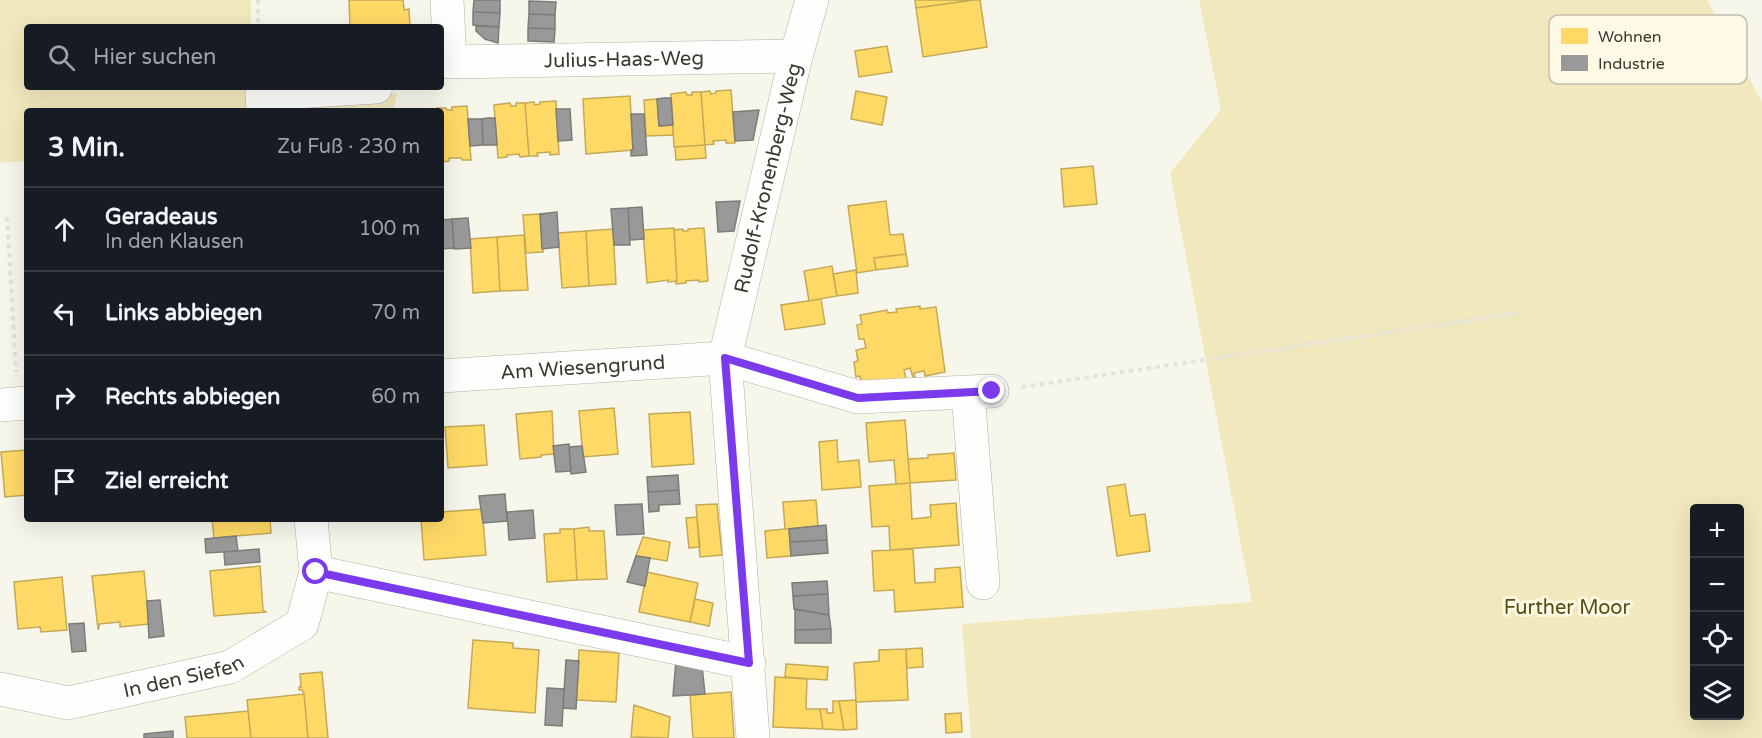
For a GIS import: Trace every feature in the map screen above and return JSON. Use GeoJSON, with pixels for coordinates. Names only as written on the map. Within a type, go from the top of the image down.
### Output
{"type":"FeatureCollection","features":[{"type":"Feature","properties":{"kind":"street","name":"Julius-Haas-Weg"},"geometry":{"type":"LineString","coordinates":[[447,0],[446,69],[796,56]]}},
{"type":"Feature","properties":{"kind":"street","name":"Rudolf-Kronenberg-Weg"},"geometry":{"type":"LineString","coordinates":[[753,738],[725,358],[796,56],[812,0]]}},
{"type":"Feature","properties":{"kind":"street"},"geometry":{"type":"LineString","coordinates":[[262,103],[355,90]]}},
{"type":"Feature","properties":{"kind":"street","name":"Am Wiesengrund"},"geometry":{"type":"LineString","coordinates":[[444,376],[725,358]]}},
{"type":"Feature","properties":{"kind":"street"},"geometry":{"type":"LineString","coordinates":[[725,358],[858,398],[980,392],[983,583]]}},
{"type":"Feature","properties":{"kind":"street"},"geometry":{"type":"LineString","coordinates":[[311,522],[316,572],[749,663]]}},
{"type":"Feature","properties":{"kind":"street","name":"In den Siefen"},"geometry":{"type":"LineString","coordinates":[[0,689],[68,703],[230,667],[302,624],[316,572]]}},
{"type":"Feature","properties":{"kind":"path"},"geometry":{"type":"LineString","coordinates":[[258,0],[258,24]]}},
{"type":"Feature","properties":{"kind":"path"},"geometry":{"type":"LineString","coordinates":[[7,217],[15,404]]}},
{"type":"Feature","properties":{"kind":"path"},"geometry":{"type":"LineString","coordinates":[[980,392],[1519,313]]}},
{"type":"Feature","properties":{"kind":"green space"},"geometry":{"type":"Polygon","coordinates":[[[0,0],[251,0],[251,24],[24,24],[24,90],[254,90],[255,108],[24,108],[24,161],[0,163],[0,0]]]}},
{"type":"Feature","properties":{"kind":"green space","name":"Further Moor"},"geometry":{"type":"Polygon","coordinates":[[[1199,0],[1707,0],[1715,15],[1549,15],[1549,84],[1747,84],[1747,74],[1762,102],[1762,738],[971,738],[962,624],[1252,602],[1170,173],[1221,110],[1199,0]]]}},
{"type":"Feature","properties":{"kind":"green space"},"geometry":{"type":"Polygon","coordinates":[[[397,93],[394,108],[270,108],[269,101],[397,93]]]}},
{"type":"Feature","properties":{"kind":"building: Wohnen"},"geometry":{"type":"Polygon","coordinates":[[[349,0],[403,0],[404,10],[409,9],[410,24],[350,24],[349,0]]]}},
{"type":"Feature","properties":{"kind":"building: Wohnen"},"geometry":{"type":"Polygon","coordinates":[[[915,0],[974,0],[916,8],[915,0]]]}},
{"type":"Feature","properties":{"kind":"building: Wohnen"},"geometry":{"type":"Polygon","coordinates":[[[980,0],[987,47],[923,57],[916,8],[980,0]]]}},
{"type":"Feature","properties":{"kind":"building: Wohnen"},"geometry":{"type":"Polygon","coordinates":[[[887,46],[892,72],[859,77],[855,51],[887,46]]]}},
{"type":"Feature","properties":{"kind":"building: Wohnen"},"geometry":{"type":"Polygon","coordinates":[[[731,90],[735,143],[726,143],[726,140],[713,141],[714,144],[705,145],[701,92],[710,91],[711,94],[716,91],[731,90]]]}},
{"type":"Feature","properties":{"kind":"building: Wohnen"},"geometry":{"type":"Polygon","coordinates":[[[856,91],[887,97],[882,125],[851,119],[856,91]]]}},
{"type":"Feature","properties":{"kind":"building: Wohnen"},"geometry":{"type":"Polygon","coordinates":[[[686,92],[687,95],[692,95],[692,92],[701,92],[705,145],[674,147],[671,94],[686,92]]]}},
{"type":"Feature","properties":{"kind":"building: Wohnen"},"geometry":{"type":"Polygon","coordinates":[[[630,96],[633,150],[586,154],[583,99],[630,96]]]}},
{"type":"Feature","properties":{"kind":"building: Wohnen"},"geometry":{"type":"Polygon","coordinates":[[[657,99],[659,126],[673,125],[673,135],[646,136],[644,100],[657,99]]]}},
{"type":"Feature","properties":{"kind":"building: Wohnen"},"geometry":{"type":"Polygon","coordinates":[[[556,101],[559,154],[550,155],[550,152],[529,156],[525,103],[534,102],[535,105],[540,102],[556,101]]]}},
{"type":"Feature","properties":{"kind":"building: Wohnen"},"geometry":{"type":"Polygon","coordinates":[[[510,103],[511,106],[516,106],[516,103],[525,103],[529,156],[520,157],[519,154],[498,158],[494,105],[510,103]]]}},
{"type":"Feature","properties":{"kind":"building: Wohnen"},"geometry":{"type":"Polygon","coordinates":[[[467,106],[471,160],[449,158],[449,161],[444,162],[444,108],[452,110],[452,107],[467,106]]]}},
{"type":"Feature","properties":{"kind":"building: Wohnen"},"geometry":{"type":"Polygon","coordinates":[[[705,145],[706,158],[676,160],[675,147],[705,145]]]}},
{"type":"Feature","properties":{"kind":"building: Wohnen"},"geometry":{"type":"Polygon","coordinates":[[[1093,166],[1097,204],[1064,207],[1061,169],[1093,166]]]}},
{"type":"Feature","properties":{"kind":"building: Wohnen"},"geometry":{"type":"Polygon","coordinates":[[[886,201],[890,235],[903,234],[906,254],[874,258],[876,270],[857,273],[848,206],[886,201]]]}},
{"type":"Feature","properties":{"kind":"building: Wohnen"},"geometry":{"type":"Polygon","coordinates":[[[540,214],[543,252],[526,253],[523,215],[540,214]]]}},
{"type":"Feature","properties":{"kind":"building: Wohnen"},"geometry":{"type":"Polygon","coordinates":[[[674,228],[677,281],[647,283],[643,230],[674,228]]]}},
{"type":"Feature","properties":{"kind":"building: Wohnen"},"geometry":{"type":"Polygon","coordinates":[[[704,228],[708,281],[686,281],[686,283],[676,284],[674,230],[688,231],[688,229],[704,228]]]}},
{"type":"Feature","properties":{"kind":"building: Wohnen"},"geometry":{"type":"Polygon","coordinates":[[[613,229],[616,284],[589,286],[586,231],[613,229]]]}},
{"type":"Feature","properties":{"kind":"building: Wohnen"},"geometry":{"type":"Polygon","coordinates":[[[586,231],[589,286],[562,288],[558,233],[586,231]]]}},
{"type":"Feature","properties":{"kind":"building: Wohnen"},"geometry":{"type":"Polygon","coordinates":[[[524,235],[528,290],[500,291],[497,237],[524,235]]]}},
{"type":"Feature","properties":{"kind":"building: Wohnen"},"geometry":{"type":"Polygon","coordinates":[[[497,237],[500,291],[473,293],[470,239],[497,237]]]}},
{"type":"Feature","properties":{"kind":"building: Wohnen"},"geometry":{"type":"Polygon","coordinates":[[[906,254],[908,266],[876,270],[874,258],[906,254]]]}},
{"type":"Feature","properties":{"kind":"building: Wohnen"},"geometry":{"type":"Polygon","coordinates":[[[832,266],[837,296],[809,301],[804,271],[832,266]]]}},
{"type":"Feature","properties":{"kind":"building: Wohnen"},"geometry":{"type":"Polygon","coordinates":[[[856,270],[858,293],[837,296],[833,274],[856,270]]]}},
{"type":"Feature","properties":{"kind":"building: Wohnen"},"geometry":{"type":"Polygon","coordinates":[[[821,299],[825,324],[785,330],[781,305],[821,299]]]}},
{"type":"Feature","properties":{"kind":"building: Wohnen"},"geometry":{"type":"Polygon","coordinates":[[[920,306],[920,309],[936,307],[945,372],[925,376],[924,371],[914,373],[915,377],[913,377],[910,368],[904,370],[906,379],[862,385],[860,376],[856,377],[854,362],[858,361],[856,350],[866,348],[864,339],[859,339],[857,325],[862,324],[860,315],[887,310],[888,313],[897,312],[896,309],[920,306]]]}},
{"type":"Feature","properties":{"kind":"building: Wohnen"},"geometry":{"type":"Polygon","coordinates":[[[614,408],[618,454],[583,457],[579,411],[614,408]]]}},
{"type":"Feature","properties":{"kind":"building: Wohnen"},"geometry":{"type":"Polygon","coordinates":[[[552,411],[554,454],[520,459],[516,414],[552,411]]]}},
{"type":"Feature","properties":{"kind":"building: Wohnen"},"geometry":{"type":"Polygon","coordinates":[[[690,412],[694,464],[652,467],[649,414],[690,412]]]}},
{"type":"Feature","properties":{"kind":"building: Wohnen"},"geometry":{"type":"Polygon","coordinates":[[[905,420],[910,483],[896,484],[894,460],[869,462],[866,423],[905,420]]]}},
{"type":"Feature","properties":{"kind":"building: Wohnen"},"geometry":{"type":"Polygon","coordinates":[[[484,425],[487,465],[448,468],[445,427],[484,425]]]}},
{"type":"Feature","properties":{"kind":"building: Wohnen"},"geometry":{"type":"Polygon","coordinates":[[[837,440],[838,462],[859,460],[861,487],[822,490],[819,442],[837,440]]]}},
{"type":"Feature","properties":{"kind":"building: Wohnen"},"geometry":{"type":"Polygon","coordinates":[[[24,450],[24,495],[5,497],[1,452],[24,450]]]}},
{"type":"Feature","properties":{"kind":"building: Wohnen"},"geometry":{"type":"Polygon","coordinates":[[[954,453],[956,480],[910,483],[908,459],[954,453]]]}},
{"type":"Feature","properties":{"kind":"building: Wohnen"},"geometry":{"type":"Polygon","coordinates":[[[910,483],[912,519],[931,517],[930,505],[956,503],[959,545],[890,550],[889,526],[872,527],[869,486],[910,483]]]}},
{"type":"Feature","properties":{"kind":"building: Wohnen"},"geometry":{"type":"Polygon","coordinates":[[[1125,484],[1130,516],[1145,514],[1150,551],[1117,556],[1107,487],[1125,484]]]}},
{"type":"Feature","properties":{"kind":"building: Wohnen"},"geometry":{"type":"Polygon","coordinates":[[[816,500],[818,526],[785,529],[783,502],[816,500]]]}},
{"type":"Feature","properties":{"kind":"building: Wohnen"},"geometry":{"type":"Polygon","coordinates":[[[717,504],[722,555],[700,557],[696,505],[717,504]]]}},
{"type":"Feature","properties":{"kind":"building: Wohnen"},"geometry":{"type":"Polygon","coordinates":[[[482,509],[486,555],[424,560],[421,522],[444,522],[444,512],[482,509]]]}},
{"type":"Feature","properties":{"kind":"building: Wohnen"},"geometry":{"type":"Polygon","coordinates":[[[697,517],[700,547],[689,548],[686,518],[697,517]]]}},
{"type":"Feature","properties":{"kind":"building: Wohnen"},"geometry":{"type":"Polygon","coordinates":[[[212,522],[270,522],[271,533],[214,538],[212,522]]]}},
{"type":"Feature","properties":{"kind":"building: Wohnen"},"geometry":{"type":"Polygon","coordinates":[[[589,527],[589,531],[604,531],[607,579],[577,580],[574,529],[589,527]]]}},
{"type":"Feature","properties":{"kind":"building: Wohnen"},"geometry":{"type":"Polygon","coordinates":[[[560,529],[574,529],[577,580],[547,582],[544,534],[560,533],[560,529]]]}},
{"type":"Feature","properties":{"kind":"building: Wohnen"},"geometry":{"type":"Polygon","coordinates":[[[789,529],[791,556],[767,558],[765,531],[789,529]]]}},
{"type":"Feature","properties":{"kind":"building: Wohnen"},"geometry":{"type":"Polygon","coordinates":[[[643,537],[670,542],[667,561],[636,556],[643,537]]]}},
{"type":"Feature","properties":{"kind":"building: Wohnen"},"geometry":{"type":"Polygon","coordinates":[[[913,549],[915,583],[935,582],[935,569],[960,567],[963,607],[895,612],[894,590],[874,591],[872,551],[913,549]]]}},
{"type":"Feature","properties":{"kind":"building: Wohnen"},"geometry":{"type":"Polygon","coordinates":[[[260,566],[263,610],[266,612],[214,616],[210,571],[260,566]]]}},
{"type":"Feature","properties":{"kind":"building: Wohnen"},"geometry":{"type":"Polygon","coordinates":[[[144,571],[149,624],[120,627],[120,622],[99,624],[98,629],[92,576],[144,571]]]}},
{"type":"Feature","properties":{"kind":"building: Wohnen"},"geometry":{"type":"Polygon","coordinates":[[[647,572],[698,583],[690,622],[639,612],[647,572]]]}},
{"type":"Feature","properties":{"kind":"building: Wohnen"},"geometry":{"type":"Polygon","coordinates":[[[62,577],[67,630],[41,632],[40,627],[18,629],[14,582],[62,577]]]}},
{"type":"Feature","properties":{"kind":"building: Wohnen"},"geometry":{"type":"Polygon","coordinates":[[[695,599],[713,603],[709,626],[690,622],[695,599]]]}},
{"type":"Feature","properties":{"kind":"building: Wohnen"},"geometry":{"type":"Polygon","coordinates":[[[473,640],[513,643],[513,648],[539,650],[535,713],[468,708],[473,640]]]}},
{"type":"Feature","properties":{"kind":"building: Wohnen"},"geometry":{"type":"Polygon","coordinates":[[[922,648],[923,667],[907,668],[906,649],[922,648]]]}},
{"type":"Feature","properties":{"kind":"building: Wohnen"},"geometry":{"type":"Polygon","coordinates":[[[906,649],[908,700],[856,702],[854,663],[879,661],[879,650],[906,649]]]}},
{"type":"Feature","properties":{"kind":"building: Wohnen"},"geometry":{"type":"Polygon","coordinates":[[[579,650],[619,653],[616,702],[576,700],[579,650]]]}},
{"type":"Feature","properties":{"kind":"building: Wohnen"},"geometry":{"type":"Polygon","coordinates":[[[786,664],[828,667],[827,680],[785,677],[786,664]]]}},
{"type":"Feature","properties":{"kind":"building: Wohnen"},"geometry":{"type":"Polygon","coordinates":[[[322,672],[328,738],[308,738],[304,694],[302,690],[299,690],[301,687],[300,674],[322,672]]]}},
{"type":"Feature","properties":{"kind":"building: Wohnen"},"geometry":{"type":"Polygon","coordinates":[[[775,677],[807,679],[806,709],[820,709],[823,729],[773,727],[775,677]]]}},
{"type":"Feature","properties":{"kind":"building: Wohnen"},"geometry":{"type":"Polygon","coordinates":[[[731,692],[734,738],[693,738],[690,695],[731,692]]]}},
{"type":"Feature","properties":{"kind":"building: Wohnen"},"geometry":{"type":"Polygon","coordinates":[[[304,694],[308,738],[251,738],[247,700],[304,694]]]}},
{"type":"Feature","properties":{"kind":"building: Wohnen"},"geometry":{"type":"Polygon","coordinates":[[[856,700],[857,729],[844,730],[839,701],[856,700]]]}},
{"type":"Feature","properties":{"kind":"building: Wohnen"},"geometry":{"type":"Polygon","coordinates":[[[833,701],[839,701],[844,730],[823,729],[820,709],[827,709],[827,713],[833,713],[833,701]]]}},
{"type":"Feature","properties":{"kind":"building: Wohnen"},"geometry":{"type":"Polygon","coordinates":[[[634,705],[670,717],[668,738],[631,737],[634,705]]]}},
{"type":"Feature","properties":{"kind":"building: Wohnen"},"geometry":{"type":"Polygon","coordinates":[[[248,711],[251,738],[187,738],[185,717],[248,711]]]}},
{"type":"Feature","properties":{"kind":"building: Wohnen"},"geometry":{"type":"Polygon","coordinates":[[[961,713],[962,732],[946,733],[945,714],[961,713]]]}},
{"type":"Feature","properties":{"kind":"building: Industrie"},"geometry":{"type":"Polygon","coordinates":[[[474,0],[500,0],[500,13],[473,12],[474,0]]]}},
{"type":"Feature","properties":{"kind":"building: Industrie"},"geometry":{"type":"Polygon","coordinates":[[[529,1],[556,2],[555,15],[529,14],[529,1]]]}},
{"type":"Feature","properties":{"kind":"building: Industrie"},"geometry":{"type":"Polygon","coordinates":[[[473,12],[500,13],[499,27],[473,25],[473,12]]]}},
{"type":"Feature","properties":{"kind":"building: Industrie"},"geometry":{"type":"Polygon","coordinates":[[[529,14],[555,15],[555,29],[528,28],[529,14]]]}},
{"type":"Feature","properties":{"kind":"building: Industrie"},"geometry":{"type":"Polygon","coordinates":[[[476,26],[499,27],[498,43],[485,39],[476,31],[476,26]]]}},
{"type":"Feature","properties":{"kind":"building: Industrie"},"geometry":{"type":"Polygon","coordinates":[[[528,28],[555,29],[554,42],[528,41],[528,28]]]}},
{"type":"Feature","properties":{"kind":"building: Industrie"},"geometry":{"type":"Polygon","coordinates":[[[671,98],[673,125],[659,126],[657,99],[671,98]]]}},
{"type":"Feature","properties":{"kind":"building: Industrie"},"geometry":{"type":"Polygon","coordinates":[[[556,109],[570,109],[572,140],[558,141],[556,109]]]}},
{"type":"Feature","properties":{"kind":"building: Industrie"},"geometry":{"type":"Polygon","coordinates":[[[759,110],[753,140],[735,141],[733,112],[759,110]]]}},
{"type":"Feature","properties":{"kind":"building: Industrie"},"geometry":{"type":"Polygon","coordinates":[[[631,114],[644,114],[647,155],[631,156],[631,150],[633,150],[631,114]]]}},
{"type":"Feature","properties":{"kind":"building: Industrie"},"geometry":{"type":"Polygon","coordinates":[[[495,118],[497,145],[483,145],[482,119],[495,118]]]}},
{"type":"Feature","properties":{"kind":"building: Industrie"},"geometry":{"type":"Polygon","coordinates":[[[468,119],[482,119],[483,145],[470,146],[468,119]]]}},
{"type":"Feature","properties":{"kind":"building: Industrie"},"geometry":{"type":"Polygon","coordinates":[[[740,201],[734,231],[718,232],[716,202],[740,201]]]}},
{"type":"Feature","properties":{"kind":"building: Industrie"},"geometry":{"type":"Polygon","coordinates":[[[642,207],[644,239],[630,240],[628,208],[642,207]]]}},
{"type":"Feature","properties":{"kind":"building: Industrie"},"geometry":{"type":"Polygon","coordinates":[[[628,208],[630,245],[614,245],[611,209],[628,208]]]}},
{"type":"Feature","properties":{"kind":"building: Industrie"},"geometry":{"type":"Polygon","coordinates":[[[557,212],[559,247],[542,249],[540,214],[557,212]]]}},
{"type":"Feature","properties":{"kind":"building: Industrie"},"geometry":{"type":"Polygon","coordinates":[[[468,218],[471,248],[454,249],[452,219],[468,218]]]}},
{"type":"Feature","properties":{"kind":"building: Industrie"},"geometry":{"type":"Polygon","coordinates":[[[452,219],[454,248],[444,249],[444,220],[452,219]]]}},
{"type":"Feature","properties":{"kind":"building: Industrie"},"geometry":{"type":"Polygon","coordinates":[[[569,444],[571,471],[556,472],[553,446],[569,444]]]}},
{"type":"Feature","properties":{"kind":"building: Industrie"},"geometry":{"type":"Polygon","coordinates":[[[582,446],[586,472],[571,474],[569,447],[582,446]]]}},
{"type":"Feature","properties":{"kind":"building: Industrie"},"geometry":{"type":"Polygon","coordinates":[[[678,475],[679,490],[648,492],[647,477],[678,475]]]}},
{"type":"Feature","properties":{"kind":"building: Industrie"},"geometry":{"type":"Polygon","coordinates":[[[679,490],[680,504],[659,505],[659,511],[649,512],[648,492],[679,490]]]}},
{"type":"Feature","properties":{"kind":"building: Industrie"},"geometry":{"type":"Polygon","coordinates":[[[505,494],[507,521],[483,523],[479,496],[505,494]]]}},
{"type":"Feature","properties":{"kind":"building: Industrie"},"geometry":{"type":"Polygon","coordinates":[[[642,504],[644,534],[617,535],[615,505],[642,504]]]}},
{"type":"Feature","properties":{"kind":"building: Industrie"},"geometry":{"type":"Polygon","coordinates":[[[533,510],[535,538],[509,540],[507,512],[533,510]]]}},
{"type":"Feature","properties":{"kind":"building: Industrie"},"geometry":{"type":"Polygon","coordinates":[[[826,525],[827,540],[790,542],[789,529],[826,525]]]}},
{"type":"Feature","properties":{"kind":"building: Industrie"},"geometry":{"type":"Polygon","coordinates":[[[236,536],[238,551],[206,553],[205,539],[236,536]]]}},
{"type":"Feature","properties":{"kind":"building: Industrie"},"geometry":{"type":"Polygon","coordinates":[[[827,540],[828,553],[791,556],[790,542],[827,540]]]}},
{"type":"Feature","properties":{"kind":"building: Industrie"},"geometry":{"type":"Polygon","coordinates":[[[259,549],[260,562],[225,565],[224,552],[259,549]]]}},
{"type":"Feature","properties":{"kind":"building: Industrie"},"geometry":{"type":"Polygon","coordinates":[[[636,556],[650,558],[645,586],[627,582],[636,556]]]}},
{"type":"Feature","properties":{"kind":"building: Industrie"},"geometry":{"type":"Polygon","coordinates":[[[827,581],[828,594],[793,596],[792,583],[827,581]]]}},
{"type":"Feature","properties":{"kind":"building: Industrie"},"geometry":{"type":"Polygon","coordinates":[[[828,594],[829,615],[794,609],[793,596],[828,594]]]}},
{"type":"Feature","properties":{"kind":"building: Industrie"},"geometry":{"type":"Polygon","coordinates":[[[160,600],[164,636],[149,638],[147,601],[160,600]]]}},
{"type":"Feature","properties":{"kind":"building: Industrie"},"geometry":{"type":"Polygon","coordinates":[[[795,609],[829,615],[831,629],[795,630],[795,609]]]}},
{"type":"Feature","properties":{"kind":"building: Industrie"},"geometry":{"type":"Polygon","coordinates":[[[84,623],[86,651],[72,652],[69,624],[84,623]]]}},
{"type":"Feature","properties":{"kind":"building: Industrie"},"geometry":{"type":"Polygon","coordinates":[[[831,629],[831,643],[795,643],[795,630],[831,629]]]}},
{"type":"Feature","properties":{"kind":"building: Industrie"},"geometry":{"type":"Polygon","coordinates":[[[566,660],[579,661],[576,709],[563,708],[566,660]]]}},
{"type":"Feature","properties":{"kind":"building: Industrie"},"geometry":{"type":"Polygon","coordinates":[[[676,661],[702,666],[705,694],[673,696],[676,661]]]}},
{"type":"Feature","properties":{"kind":"building: Industrie"},"geometry":{"type":"Polygon","coordinates":[[[547,688],[564,689],[562,726],[545,725],[547,688]]]}},
{"type":"Feature","properties":{"kind":"building: Industrie"},"geometry":{"type":"Polygon","coordinates":[[[173,731],[173,738],[144,738],[144,734],[173,731]]]}},
{"type":"Feature","properties":{"kind":"route"},"geometry":{"type":"LineString","coordinates":[[316,572],[749,663],[725,358],[858,398],[992,391]]}}]}
